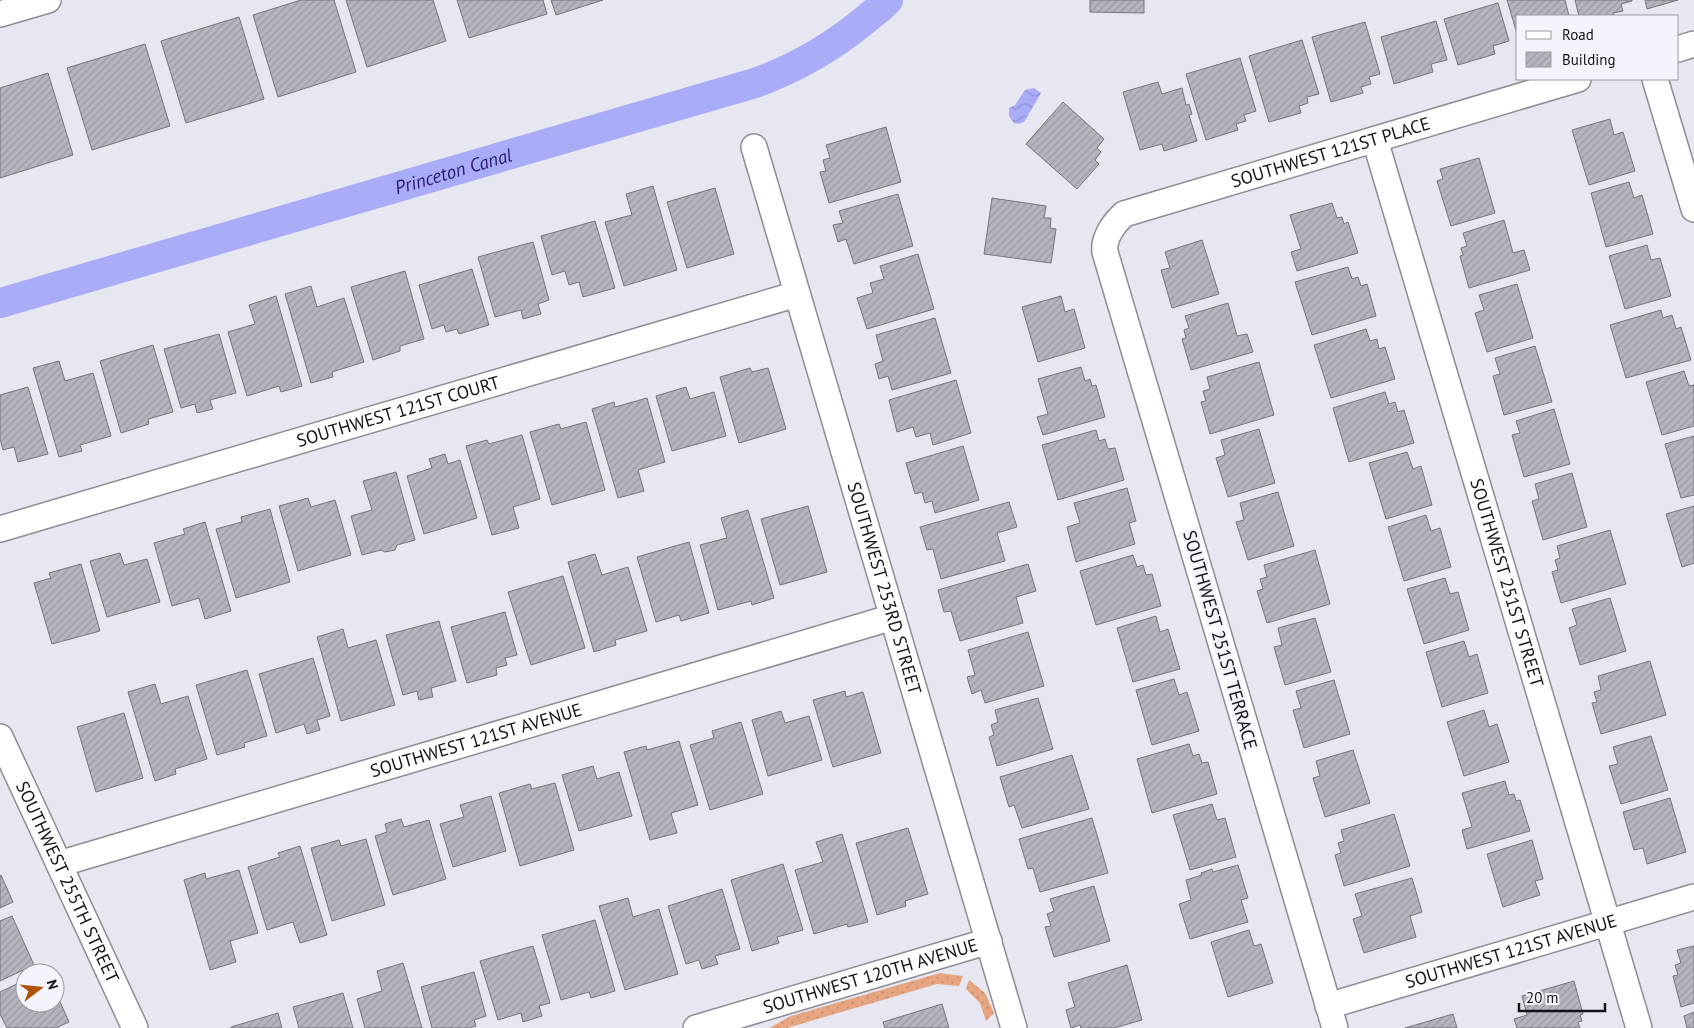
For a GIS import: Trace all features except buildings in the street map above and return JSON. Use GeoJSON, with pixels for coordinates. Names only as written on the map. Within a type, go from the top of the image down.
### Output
{"type":"FeatureCollection","features":[{"type":"Feature","properties":{"kind":"street"},"geometry":{"type":"LineString","coordinates":[[0,14],[48,0]]}},
{"type":"Feature","properties":{"kind":"street"},"geometry":{"type":"LineString","coordinates":[[1679,49],[1694,44]]}},
{"type":"Feature","properties":{"kind":"street","name":"SOUTHWEST 121ST PLACE"},"geometry":{"type":"LineString","coordinates":[[1105,252],[1108,236],[1124,214],[1575,80]]}},
{"type":"Feature","properties":{"kind":"street"},"geometry":{"type":"LineString","coordinates":[[1655,80],[1694,209]]}},
{"type":"Feature","properties":{"kind":"street","name":"SOUTHWEST 251ST STREET"},"geometry":{"type":"LineString","coordinates":[[1375,140],[1639,1028]]}},
{"type":"Feature","properties":{"kind":"street","name":"SOUTHWEST 253RD STREET"},"geometry":{"type":"LineString","coordinates":[[754,147],[1014,1028]]}},
{"type":"Feature","properties":{"kind":"street","name":"SOUTHWEST 251ST TERRACE"},"geometry":{"type":"LineString","coordinates":[[1105,252],[1332,1017]]}},
{"type":"Feature","properties":{"kind":"street","name":"SOUTHWEST 121ST COURT"},"geometry":{"type":"LineString","coordinates":[[0,529],[797,294]]}},
{"type":"Feature","properties":{"kind":"street","name":"SOUTHWEST 121ST AVENUE"},"geometry":{"type":"LineString","coordinates":[[59,864],[893,617]]}},
{"type":"Feature","properties":{"kind":"street","name":"SOUTHWEST 255TH STREET"},"geometry":{"type":"LineString","coordinates":[[0,737],[135,1028]]}},
{"type":"Feature","properties":{"kind":"street","name":"SOUTHWEST 121ST AVENUE"},"geometry":{"type":"LineString","coordinates":[[1332,1017],[1608,923],[1694,897]]}},
{"type":"Feature","properties":{"kind":"street","name":"SOUTHWEST 120TH AVENUE"},"geometry":{"type":"LineString","coordinates":[[711,1026],[989,940]]}},
{"type":"Feature","properties":{"kind":"shaded area"},"geometry":{"type":"Polygon","coordinates":[[[940,973],[963,976],[959,986],[937,984],[787,1028],[769,1028],[791,1016],[940,973]]]}},
{"type":"Feature","properties":{"kind":"shaded area"},"geometry":{"type":"Polygon","coordinates":[[[969,980],[985,993],[994,1013],[986,1021],[980,1003],[966,989],[969,980]]]}},
{"type":"Feature","properties":{"kind":"water"},"geometry":{"type":"Polygon","coordinates":[[[1034,88],[1041,93],[1025,121],[1020,124],[1014,123],[1009,116],[1009,108],[1015,105],[1025,90],[1034,88]]]}},
{"type":"Feature","properties":{"kind":"waterway","name":"Princeton Canal"},"geometry":{"type":"LineString","coordinates":[[0,303],[755,83],[785,71],[826,48],[852,30],[888,0]]}}]}
